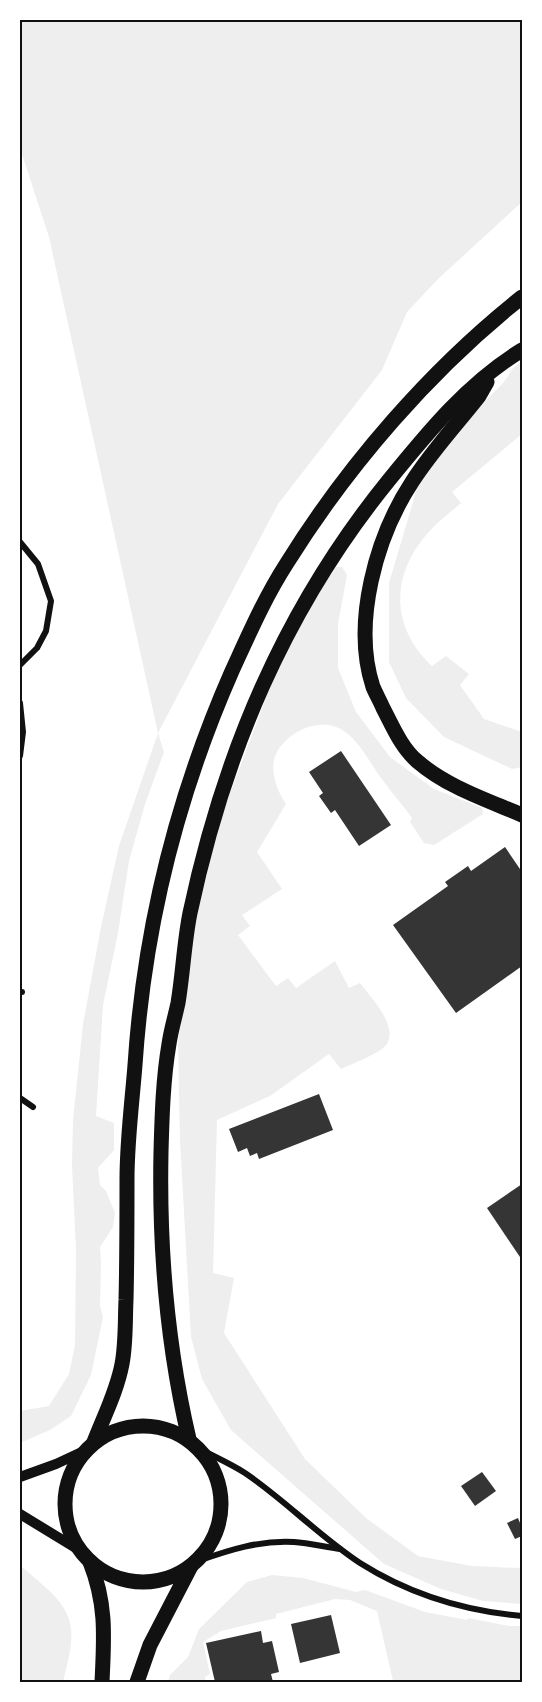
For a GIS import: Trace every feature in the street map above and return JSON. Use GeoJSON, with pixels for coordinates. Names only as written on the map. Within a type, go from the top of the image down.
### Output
{"type":"FeatureCollection","features":[{"type":"Feature","properties":{"kind":"main road"},"geometry":{"type":"LineString","coordinates":[[90,1446],[115,1391],[123,1358],[128,1163],[138,1025],[151,936],[164,866],[210,720],[253,623],[287,563],[336,492],[403,408],[461,351],[522,297]]}},
{"type":"Feature","properties":{"kind":"main road"},"geometry":{"type":"LineString","coordinates":[[137,1683],[150,1645],[194,1564],[211,1545],[222,1510],[221,1491],[216,1474],[195,1444],[180,1400],[169,1333],[160,1214],[162,1112],[168,1045],[178,1003],[189,916],[210,829],[229,769],[252,709],[272,663],[309,594],[366,509],[412,452],[464,396],[496,366],[522,350]]}},
{"type":"Feature","properties":{"kind":"main road"},"geometry":{"type":"LineString","coordinates":[[496,366],[479,396],[412,482],[392,517],[381,547],[369,594],[365,629],[368,662],[374,688],[402,745],[415,759],[445,781],[522,815]]}},
{"type":"Feature","properties":{"kind":"main road"},"geometry":{"type":"LineString","coordinates":[[194,1564],[174,1576],[150,1582],[128,1581],[107,1574],[90,1562],[79,1550],[68,1527],[64,1506],[69,1477],[76,1461],[90,1446],[108,1433],[127,1426],[150,1425],[172,1430],[195,1444]]}},
{"type":"Feature","properties":{"kind":"main road"},"geometry":{"type":"LineString","coordinates":[[90,1562],[99,1584],[105,1622],[102,1683]]}},
{"type":"Feature","properties":{"kind":"street"},"geometry":{"type":"LineString","coordinates":[[20,542],[38,564],[51,602],[46,631],[37,648],[20,665]]}},
{"type":"Feature","properties":{"kind":"street"},"geometry":{"type":"LineString","coordinates":[[20,703],[23,732],[20,756]]}},
{"type":"Feature","properties":{"kind":"street"},"geometry":{"type":"LineString","coordinates":[[20,1098],[33,1107]]}},
{"type":"Feature","properties":{"kind":"street"},"geometry":{"type":"LineString","coordinates":[[195,1444],[244,1473],[341,1549],[381,1575],[457,1606],[495,1614],[522,1616]]}},
{"type":"Feature","properties":{"kind":"street"},"geometry":{"type":"LineString","coordinates":[[20,1477],[56,1464],[90,1446]]}},
{"type":"Feature","properties":{"kind":"street"},"geometry":{"type":"LineString","coordinates":[[20,1514],[79,1550]]}},
{"type":"Feature","properties":{"kind":"street"},"geometry":{"type":"LineString","coordinates":[[194,1564],[237,1548],[266,1543],[293,1542],[341,1549]]}},
{"type":"Feature","properties":{"kind":"shaded area"},"geometry":{"type":"Polygon","coordinates":[[[20,20],[522,20],[522,202],[438,279],[407,312],[382,370],[278,504],[158,733],[49,237],[20,148],[20,20]]]}},
{"type":"Feature","properties":{"kind":"shaded area"},"geometry":{"type":"Polygon","coordinates":[[[522,362],[522,434],[452,492],[461,503],[431,530],[415,550],[406,567],[400,602],[409,635],[418,651],[432,666],[446,656],[469,674],[460,685],[484,719],[522,732],[522,767],[512,769],[444,737],[406,698],[389,662],[389,583],[418,485],[426,468],[448,438],[501,385],[515,366],[522,362]]]}},
{"type":"Feature","properties":{"kind":"shaded area"},"geometry":{"type":"Polygon","coordinates":[[[336,567],[342,567],[347,575],[338,624],[338,668],[356,712],[390,757],[434,789],[482,808],[483,814],[434,845],[424,843],[410,822],[412,818],[360,747],[344,731],[326,725],[316,725],[289,737],[277,752],[274,758],[274,772],[277,786],[286,804],[257,852],[282,889],[242,915],[250,926],[238,935],[276,986],[288,978],[296,988],[335,961],[349,988],[360,983],[382,1012],[389,1029],[389,1037],[387,1044],[379,1051],[341,1069],[329,1054],[270,1096],[217,1120],[213,1273],[234,1278],[224,1333],[305,1459],[366,1518],[418,1556],[472,1566],[522,1567],[522,1604],[483,1601],[441,1589],[384,1564],[231,1430],[202,1379],[191,1337],[180,1140],[178,1043],[198,910],[219,823],[273,679],[301,618],[330,571],[336,567]]]}},
{"type":"Feature","properties":{"kind":"shaded area"},"geometry":{"type":"Polygon","coordinates":[[[158,733],[164,752],[145,804],[129,861],[118,933],[103,1005],[96,1116],[114,1123],[114,1150],[98,1168],[100,1185],[106,1191],[115,1213],[113,1227],[100,1247],[100,1306],[103,1317],[91,1375],[71,1416],[50,1430],[20,1443],[20,1411],[49,1406],[69,1374],[75,1345],[76,1249],[72,1166],[73,1120],[83,1024],[119,846],[158,733]]]}},
{"type":"Feature","properties":{"kind":"shaded area"},"geometry":{"type":"Polygon","coordinates":[[[20,1566],[57,1598],[69,1620],[71,1642],[63,1682],[20,1682],[20,1566]]]}},
{"type":"Feature","properties":{"kind":"shaded area"},"geometry":{"type":"Polygon","coordinates":[[[272,1575],[303,1578],[356,1592],[365,1590],[425,1612],[467,1620],[468,1618],[509,1626],[522,1626],[522,1679],[509,1682],[393,1681],[377,1611],[350,1600],[335,1599],[276,1614],[276,1618],[221,1631],[203,1642],[210,1674],[205,1677],[206,1682],[168,1682],[170,1675],[188,1657],[199,1629],[247,1582],[272,1575]]]}},
{"type":"Feature","properties":{"kind":"building"},"geometry":{"type":"Polygon","coordinates":[[[341,751],[391,825],[359,846],[335,810],[331,813],[319,796],[323,793],[309,772],[341,751]]]}},
{"type":"Feature","properties":{"kind":"building"},"geometry":{"type":"Polygon","coordinates":[[[505,847],[522,872],[522,966],[456,1013],[393,925],[448,886],[445,882],[468,866],[471,871],[505,847]]]}},
{"type":"Feature","properties":{"kind":"building"},"geometry":{"type":"Polygon","coordinates":[[[319,1094],[333,1130],[259,1159],[257,1153],[250,1156],[247,1148],[238,1152],[229,1129],[319,1094]]]}},
{"type":"Feature","properties":{"kind":"building"},"geometry":{"type":"Polygon","coordinates":[[[522,1184],[522,1260],[487,1208],[522,1184]]]}},
{"type":"Feature","properties":{"kind":"building"},"geometry":{"type":"Polygon","coordinates":[[[482,1472],[496,1491],[475,1506],[461,1486],[482,1472]]]}},
{"type":"Feature","properties":{"kind":"building"},"geometry":{"type":"Polygon","coordinates":[[[518,1518],[522,1536],[515,1539],[507,1523],[518,1518]]]}},
{"type":"Feature","properties":{"kind":"building"},"geometry":{"type":"Polygon","coordinates":[[[331,1615],[340,1653],[300,1663],[291,1624],[331,1615]]]}},
{"type":"Feature","properties":{"kind":"building"},"geometry":{"type":"Polygon","coordinates":[[[261,1631],[263,1643],[272,1641],[279,1672],[271,1674],[273,1682],[215,1682],[206,1643],[261,1631]]]}}]}
